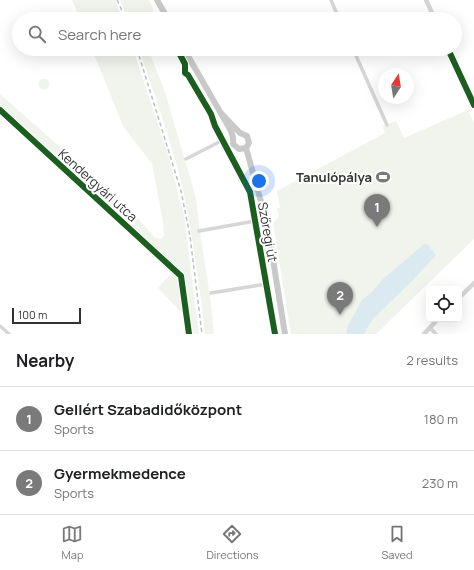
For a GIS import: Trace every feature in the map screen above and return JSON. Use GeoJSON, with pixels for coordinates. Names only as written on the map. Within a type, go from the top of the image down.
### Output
{"type":"FeatureCollection","features":[{"type":"Feature","properties":{"kind":"main road"},"geometry":{"type":"LineString","coordinates":[[157,0],[164,12]]}},
{"type":"Feature","properties":{"kind":"main road","name":"Szőregi út"},"geometry":{"type":"LineString","coordinates":[[188,56],[231,131],[233,144],[236,148],[244,149]]}},
{"type":"Feature","properties":{"kind":"main road","name":"Szőregi út"},"geometry":{"type":"LineString","coordinates":[[221,113],[240,133],[245,134],[249,138],[249,143],[244,149]]}},
{"type":"Feature","properties":{"kind":"main road"},"geometry":{"type":"LineString","coordinates":[[233,137],[240,133]]}},
{"type":"Feature","properties":{"kind":"main road","name":"Szőregi út"},"geometry":{"type":"LineString","coordinates":[[244,149],[252,170],[267,223],[285,334]]}},
{"type":"Feature","properties":{"kind":"street"},"geometry":{"type":"LineString","coordinates":[[331,0],[336,12]]}},
{"type":"Feature","properties":{"kind":"street"},"geometry":{"type":"LineString","coordinates":[[426,0],[431,12]]}},
{"type":"Feature","properties":{"kind":"street"},"geometry":{"type":"LineString","coordinates":[[356,56],[387,125]]}},
{"type":"Feature","properties":{"kind":"street"},"geometry":{"type":"LineString","coordinates":[[451,56],[474,105]]}},
{"type":"Feature","properties":{"kind":"street","name":"Kendergyári utca"},"geometry":{"type":"LineString","coordinates":[[0,110],[181,276],[188,334]]}},
{"type":"Feature","properties":{"kind":"street","name":"Szőregi út"},"geometry":{"type":"LineString","coordinates":[[186,159],[223,140],[250,192],[275,334]]}},
{"type":"Feature","properties":{"kind":"street"},"geometry":{"type":"LineString","coordinates":[[199,231],[255,222]]}},
{"type":"Feature","properties":{"kind":"street"},"geometry":{"type":"LineString","coordinates":[[462,295],[474,283]]}},
{"type":"Feature","properties":{"kind":"street"},"geometry":{"type":"LineString","coordinates":[[211,293],[266,284]]}},
{"type":"Feature","properties":{"kind":"street"},"geometry":{"type":"LineString","coordinates":[[424,334],[435,322]]}},
{"type":"Feature","properties":{"kind":"street"},"geometry":{"type":"LineString","coordinates":[[0,326],[9,334]]}},
{"type":"Feature","properties":{"kind":"street"},"geometry":{"type":"LineString","coordinates":[[430,328],[436,334]]}},
{"type":"Feature","properties":{"kind":"shaded area"},"geometry":{"type":"Polygon","coordinates":[[[72,0],[115,0],[119,12],[77,12],[72,0]]]}},
{"type":"Feature","properties":{"kind":"shaded area"},"geometry":{"type":"Polygon","coordinates":[[[120,0],[149,0],[153,12],[125,12],[120,0]]]}},
{"type":"Feature","properties":{"kind":"shaded area"},"geometry":{"type":"Polygon","coordinates":[[[95,56],[135,56],[167,151],[184,215],[199,334],[185,334],[182,313],[158,288],[174,271],[0,113],[0,94],[129,208],[155,238],[161,239],[164,234],[163,221],[152,164],[123,126],[95,56]]]}},
{"type":"Feature","properties":{"kind":"shaded area"},"geometry":{"type":"Polygon","coordinates":[[[141,56],[151,56],[165,92],[196,198],[214,334],[205,334],[193,241],[182,186],[168,134],[141,56]]]}},
{"type":"Feature","properties":{"kind":"shaded area"},"geometry":{"type":"Polygon","coordinates":[[[44,78],[48,80],[50,84],[48,88],[44,90],[40,88],[38,84],[40,80],[44,78]]]}},
{"type":"Feature","properties":{"kind":"shaded area"},"geometry":{"type":"Polygon","coordinates":[[[468,110],[474,123],[474,239],[376,334],[291,334],[273,223],[279,216],[277,208],[280,208],[277,191],[385,133],[382,126],[396,121],[404,138],[468,110]]]}},
{"type":"Feature","properties":{"kind":"shaded area"},"geometry":{"type":"Polygon","coordinates":[[[424,244],[427,244],[436,255],[372,320],[364,334],[346,334],[348,325],[362,300],[372,292],[383,279],[424,244]]]}},
{"type":"Feature","properties":{"kind":"railway"},"geometry":{"type":"LineString","coordinates":[[117,0],[123,12]]}},
{"type":"Feature","properties":{"kind":"railway"},"geometry":{"type":"LineString","coordinates":[[139,56],[181,191],[190,236],[202,334]]}},
{"type":"Feature","properties":{"kind":"cycle path"},"geometry":{"type":"LineString","coordinates":[[181,56],[185,64],[185,73],[188,75],[211,114],[215,126],[250,192],[275,334]]}},
{"type":"Feature","properties":{"kind":"cycle path"},"geometry":{"type":"LineString","coordinates":[[451,56],[474,105]]}},
{"type":"Feature","properties":{"kind":"cycle path"},"geometry":{"type":"LineString","coordinates":[[0,110],[181,276],[189,334]]}},
{"type":"Feature","properties":{"kind":"place","name":"Tanulópálya"},"geometry":{"type":"Point","coordinates":[383,177]}},
{"type":"Feature","properties":{"kind":"place","name":"Gellért Szabadidőközpont"},"geometry":{"type":"Point","coordinates":[377,227]}},
{"type":"Feature","properties":{"kind":"place","name":"Gyermekmedence"},"geometry":{"type":"Point","coordinates":[340,315]}}]}
